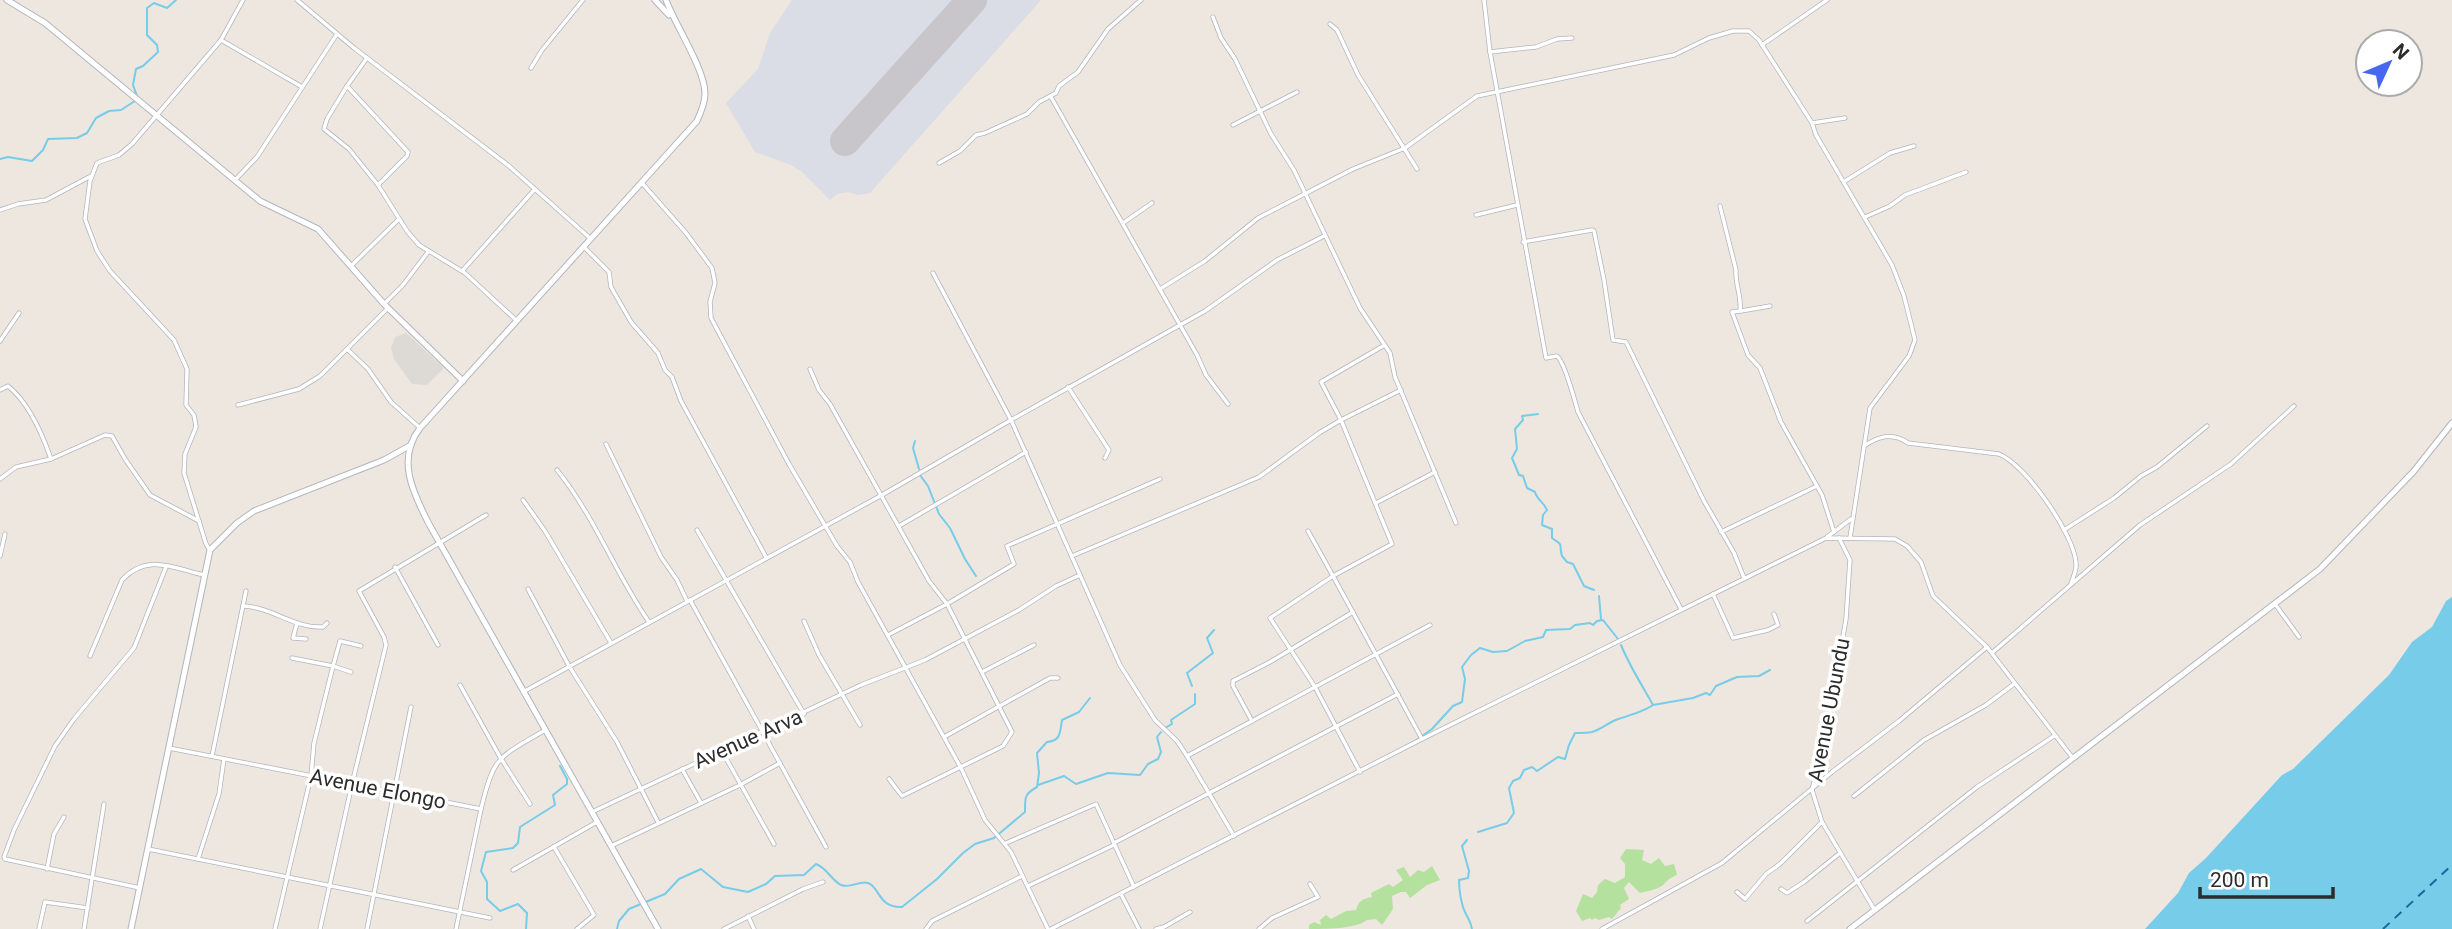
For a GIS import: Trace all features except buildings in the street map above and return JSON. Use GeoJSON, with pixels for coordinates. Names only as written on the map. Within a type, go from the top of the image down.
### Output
{"type":"FeatureCollection","features":[{"type":"Feature","properties":{"kind":"street"},"geometry":{"type":"LineString","coordinates":[[8,0],[45,23],[263,204],[318,229],[386,306],[463,381]]}},
{"type":"Feature","properties":{"kind":"street"},"geometry":{"type":"LineString","coordinates":[[297,0],[367,58],[509,166],[591,239]]}},
{"type":"Feature","properties":{"kind":"street"},"geometry":{"type":"LineString","coordinates":[[531,68],[542,50],[583,0]]}},
{"type":"Feature","properties":{"kind":"street"},"geometry":{"type":"LineString","coordinates":[[655,0],[673,19]]}},
{"type":"Feature","properties":{"kind":"street"},"geometry":{"type":"LineString","coordinates":[[658,929],[439,542],[411,487],[408,464],[411,444],[420,428],[690,130],[703,108],[705,94],[702,77],[666,0]]}},
{"type":"Feature","properties":{"kind":"street"},"geometry":{"type":"LineString","coordinates":[[939,163],[960,151],[976,135],[985,134],[1027,114],[1039,102],[1051,97],[1066,80],[1078,72],[1108,29],[1141,0]]}},
{"type":"Feature","properties":{"kind":"street"},"geometry":{"type":"LineString","coordinates":[[1484,0],[1490,52],[1546,358],[1557,356],[1563,361],[1564,373],[1571,386],[1578,412],[1682,610]]}},
{"type":"Feature","properties":{"kind":"street"},"geometry":{"type":"LineString","coordinates":[[1762,45],[1827,0]]}},
{"type":"Feature","properties":{"kind":"street"},"geometry":{"type":"LineString","coordinates":[[131,929],[209,550],[184,471],[185,454],[196,427],[194,415],[186,405],[188,371],[174,340],[110,271],[97,251],[85,219],[91,176],[97,163],[120,155],[132,144],[221,40],[241,1]]}},
{"type":"Feature","properties":{"kind":"street"},"geometry":{"type":"LineString","coordinates":[[1213,17],[1221,38],[1294,170],[1360,308],[1391,356],[1395,377],[1456,523]]}},
{"type":"Feature","properties":{"kind":"street"},"geometry":{"type":"LineString","coordinates":[[1330,24],[1337,30],[1358,75],[1417,169]]}},
{"type":"Feature","properties":{"kind":"street"},"geometry":{"type":"LineString","coordinates":[[1160,289],[1205,261],[1258,218],[1353,169],[1405,148],[1477,96],[1674,55],[1709,38],[1733,31],[1750,31],[1762,45],[1812,123],[1816,135],[1896,275],[1915,342],[1909,356],[1872,404],[1850,538]]}},
{"type":"Feature","properties":{"kind":"street"},"geometry":{"type":"LineString","coordinates":[[235,180],[257,157],[337,34]]}},
{"type":"Feature","properties":{"kind":"street"},"geometry":{"type":"LineString","coordinates":[[1490,52],[1536,47],[1557,38],[1572,38]]}},
{"type":"Feature","properties":{"kind":"street"},"geometry":{"type":"LineString","coordinates":[[221,40],[302,87]]}},
{"type":"Feature","properties":{"kind":"street"},"geometry":{"type":"LineString","coordinates":[[367,58],[327,119],[324,129],[349,149],[379,186],[407,231],[428,252],[465,273],[517,321]]}},
{"type":"Feature","properties":{"kind":"street"},"geometry":{"type":"LineString","coordinates":[[347,86],[407,149],[407,156],[379,186]]}},
{"type":"Feature","properties":{"kind":"street"},"geometry":{"type":"LineString","coordinates":[[1233,125],[1297,92]]}},
{"type":"Feature","properties":{"kind":"street"},"geometry":{"type":"LineString","coordinates":[[1051,97],[1180,324],[1206,375],[1228,404]]}},
{"type":"Feature","properties":{"kind":"street"},"geometry":{"type":"LineString","coordinates":[[1812,123],[1845,118]]}},
{"type":"Feature","properties":{"kind":"street"},"geometry":{"type":"LineString","coordinates":[[1844,181],[1890,153],[1914,146]]}},
{"type":"Feature","properties":{"kind":"street"},"geometry":{"type":"LineString","coordinates":[[1865,217],[1890,206],[1905,195],[1966,172]]}},
{"type":"Feature","properties":{"kind":"street"},"geometry":{"type":"LineString","coordinates":[[0,210],[21,203],[46,200],[91,176]]}},
{"type":"Feature","properties":{"kind":"street"},"geometry":{"type":"LineString","coordinates":[[642,183],[686,233],[712,268],[715,283],[710,302],[711,318],[825,524],[850,562],[961,768],[978,805],[994,831],[1006,843],[1053,928],[1422,739],[1826,538],[1853,518]]}},
{"type":"Feature","properties":{"kind":"street"},"geometry":{"type":"LineString","coordinates":[[463,271],[535,189]]}},
{"type":"Feature","properties":{"kind":"street"},"geometry":{"type":"LineString","coordinates":[[1123,223],[1152,203]]}},
{"type":"Feature","properties":{"kind":"street"},"geometry":{"type":"LineString","coordinates":[[1475,215],[1517,205]]}},
{"type":"Feature","properties":{"kind":"street"},"geometry":{"type":"LineString","coordinates":[[1720,206],[1736,270],[1740,311]]}},
{"type":"Feature","properties":{"kind":"street"},"geometry":{"type":"LineString","coordinates":[[350,267],[399,219]]}},
{"type":"Feature","properties":{"kind":"street"},"geometry":{"type":"LineString","coordinates":[[1523,242],[1594,231],[1613,341],[1626,342],[1734,553],[1744,578]]}},
{"type":"Feature","properties":{"kind":"street"},"geometry":{"type":"LineString","coordinates":[[523,692],[882,495],[1011,419],[1205,311],[1277,260],[1324,236]]}},
{"type":"Feature","properties":{"kind":"street"},"geometry":{"type":"LineString","coordinates":[[584,247],[608,272],[611,287],[631,321],[659,354],[681,401],[766,557]]}},
{"type":"Feature","properties":{"kind":"street"},"geometry":{"type":"LineString","coordinates":[[238,405],[299,389],[328,370],[386,306],[428,252]]}},
{"type":"Feature","properties":{"kind":"street"},"geometry":{"type":"LineString","coordinates":[[933,273],[1027,452],[1120,665],[1155,720],[1177,741],[1234,836]]}},
{"type":"Feature","properties":{"kind":"street"},"geometry":{"type":"LineString","coordinates":[[1770,306],[1732,312],[1748,355],[1760,368],[1781,422],[1826,505],[1834,532]]}},
{"type":"Feature","properties":{"kind":"street"},"geometry":{"type":"LineString","coordinates":[[0,341],[19,313]]}},
{"type":"Feature","properties":{"kind":"street"},"geometry":{"type":"LineString","coordinates":[[1360,772],[1315,687],[1270,618],[1333,576],[1392,544],[1341,420],[1321,382],[1383,346]]}},
{"type":"Feature","properties":{"kind":"street"},"geometry":{"type":"LineString","coordinates":[[348,350],[368,369],[391,402],[420,428]]}},
{"type":"Feature","properties":{"kind":"street"},"geometry":{"type":"LineString","coordinates":[[810,369],[819,390],[830,404],[929,581],[947,604],[1012,733],[1003,746],[902,796],[889,779]]}},
{"type":"Feature","properties":{"kind":"street"},"geometry":{"type":"LineString","coordinates":[[0,390],[8,386],[16,392],[32,416],[51,458]]}},
{"type":"Feature","properties":{"kind":"street"},"geometry":{"type":"LineString","coordinates":[[1068,387],[1108,450],[1105,458]]}},
{"type":"Feature","properties":{"kind":"street"},"geometry":{"type":"LineString","coordinates":[[1072,556],[1259,477],[1319,433],[1401,390]]}},
{"type":"Feature","properties":{"kind":"street"},"geometry":{"type":"LineString","coordinates":[[1992,653],[2140,525],[2231,464],[2294,405]]}},
{"type":"Feature","properties":{"kind":"street"},"geometry":{"type":"LineString","coordinates":[[1850,929],[2320,569],[2434,448],[2452,422]]}},
{"type":"Feature","properties":{"kind":"street"},"geometry":{"type":"LineString","coordinates":[[2064,530],[2157,467],[2207,426]]}},
{"type":"Feature","properties":{"kind":"street"},"geometry":{"type":"LineString","coordinates":[[0,478],[16,467],[51,458],[105,435],[112,436],[150,495],[198,521]]}},
{"type":"Feature","properties":{"kind":"street"},"geometry":{"type":"LineString","coordinates":[[1864,446],[1889,435],[1900,437],[1908,443],[2000,454],[2009,458],[2042,495],[2064,530],[2076,563],[2076,572],[2069,587]]}},
{"type":"Feature","properties":{"kind":"street"},"geometry":{"type":"LineString","coordinates":[[209,550],[254,511],[384,460],[411,444]]}},
{"type":"Feature","properties":{"kind":"street"},"geometry":{"type":"LineString","coordinates":[[606,444],[661,557],[676,578],[826,846]]}},
{"type":"Feature","properties":{"kind":"street"},"geometry":{"type":"LineString","coordinates":[[899,526],[1027,452]]}},
{"type":"Feature","properties":{"kind":"street"},"geometry":{"type":"LineString","coordinates":[[557,470],[596,528],[649,622]]}},
{"type":"Feature","properties":{"kind":"street"},"geometry":{"type":"LineString","coordinates":[[1376,503],[1435,472]]}},
{"type":"Feature","properties":{"kind":"street"},"geometry":{"type":"LineString","coordinates":[[888,635],[1014,564],[1007,546],[1160,480]]}},
{"type":"Feature","properties":{"kind":"street"},"geometry":{"type":"LineString","coordinates":[[1721,532],[1816,486]]}},
{"type":"Feature","properties":{"kind":"street"},"geometry":{"type":"LineString","coordinates":[[523,500],[545,531],[611,643]]}},
{"type":"Feature","properties":{"kind":"street"},"geometry":{"type":"LineString","coordinates":[[320,929],[386,645],[359,591],[395,567],[486,515]]}},
{"type":"Feature","properties":{"kind":"street"},"geometry":{"type":"LineString","coordinates":[[698,530],[804,714]]}},
{"type":"Feature","properties":{"kind":"street"},"geometry":{"type":"LineString","coordinates":[[1308,531],[1422,739]]}},
{"type":"Feature","properties":{"kind":"street"},"geometry":{"type":"LineString","coordinates":[[0,556],[5,534]]}},
{"type":"Feature","properties":{"kind":"street"},"geometry":{"type":"LineString","coordinates":[[1826,538],[1895,539],[1907,546],[1921,562],[1933,596],[1987,647],[2072,757]]}},
{"type":"Feature","properties":{"kind":"street","name":"Avenue Ubundu"},"geometry":{"type":"LineString","coordinates":[[1839,538],[1850,560],[1846,619],[1825,741],[1812,790],[1822,822],[1876,911]]}},
{"type":"Feature","properties":{"kind":"street"},"geometry":{"type":"LineString","coordinates":[[90,656],[122,580],[131,571],[143,565],[158,564],[204,575]]}},
{"type":"Feature","properties":{"kind":"street"},"geometry":{"type":"LineString","coordinates":[[140,888],[5,859],[5,849],[55,746],[74,719],[134,648],[166,567]]}},
{"type":"Feature","properties":{"kind":"street"},"geometry":{"type":"LineString","coordinates":[[395,567],[438,645]]}},
{"type":"Feature","properties":{"kind":"street","name":"Avenue Arva"},"geometry":{"type":"LineString","coordinates":[[592,812],[843,694],[906,668],[965,639],[1080,575]]}},
{"type":"Feature","properties":{"kind":"street"},"geometry":{"type":"LineString","coordinates":[[528,589],[569,666],[617,742],[658,822]]}},
{"type":"Feature","properties":{"kind":"street"},"geometry":{"type":"LineString","coordinates":[[212,756],[246,591]]}},
{"type":"Feature","properties":{"kind":"street"},"geometry":{"type":"LineString","coordinates":[[1713,594],[1733,638],[1778,625],[1774,614]]}},
{"type":"Feature","properties":{"kind":"street"},"geometry":{"type":"LineString","coordinates":[[2275,604],[2298,637]]}},
{"type":"Feature","properties":{"kind":"street"},"geometry":{"type":"LineString","coordinates":[[243,606],[262,609],[318,628],[327,624]]}},
{"type":"Feature","properties":{"kind":"street"},"geometry":{"type":"LineString","coordinates":[[1252,721],[1233,686],[1233,681],[1353,612]]}},
{"type":"Feature","properties":{"kind":"street"},"geometry":{"type":"LineString","coordinates":[[804,621],[819,655],[860,725]]}},
{"type":"Feature","properties":{"kind":"street"},"geometry":{"type":"LineString","coordinates":[[297,623],[293,638],[306,639]]}},
{"type":"Feature","properties":{"kind":"street"},"geometry":{"type":"LineString","coordinates":[[1187,756],[1430,625]]}},
{"type":"Feature","properties":{"kind":"street"},"geometry":{"type":"LineString","coordinates":[[275,929],[310,776],[314,744],[340,641],[361,646]]}},
{"type":"Feature","properties":{"kind":"street"},"geometry":{"type":"LineString","coordinates":[[982,672],[1034,645]]}},
{"type":"Feature","properties":{"kind":"street"},"geometry":{"type":"LineString","coordinates":[[1602,929],[1722,863],[1987,647]]}},
{"type":"Feature","properties":{"kind":"street"},"geometry":{"type":"LineString","coordinates":[[292,659],[351,672]]}},
{"type":"Feature","properties":{"kind":"street"},"geometry":{"type":"LineString","coordinates":[[944,737],[1050,678],[1058,678]]}},
{"type":"Feature","properties":{"kind":"street"},"geometry":{"type":"LineString","coordinates":[[1854,796],[1924,740],[1986,705],[2014,684]]}},
{"type":"Feature","properties":{"kind":"street"},"geometry":{"type":"LineString","coordinates":[[460,685],[530,804]]}},
{"type":"Feature","properties":{"kind":"street"},"geometry":{"type":"LineString","coordinates":[[1028,886],[1115,844],[1398,694]]}},
{"type":"Feature","properties":{"kind":"street"},"geometry":{"type":"LineString","coordinates":[[367,929],[411,707]]}},
{"type":"Feature","properties":{"kind":"street"},"geometry":{"type":"LineString","coordinates":[[456,929],[488,777],[500,757],[545,730]]}},
{"type":"Feature","properties":{"kind":"street"},"geometry":{"type":"LineString","coordinates":[[1807,921],[1977,787],[2054,736]]}},
{"type":"Feature","properties":{"kind":"street","name":"Avenue Elongo"},"geometry":{"type":"LineString","coordinates":[[169,748],[481,808]]}},
{"type":"Feature","properties":{"kind":"street"},"geometry":{"type":"LineString","coordinates":[[722,751],[774,844]]}},
{"type":"Feature","properties":{"kind":"street"},"geometry":{"type":"LineString","coordinates":[[198,859],[219,794],[224,759]]}},
{"type":"Feature","properties":{"kind":"street"},"geometry":{"type":"LineString","coordinates":[[611,846],[740,785],[779,763]]}},
{"type":"Feature","properties":{"kind":"street"},"geometry":{"type":"LineString","coordinates":[[682,769],[701,803]]}},
{"type":"Feature","properties":{"kind":"street"},"geometry":{"type":"LineString","coordinates":[[84,929],[104,804]]}},
{"type":"Feature","properties":{"kind":"street"},"geometry":{"type":"LineString","coordinates":[[1006,843],[1095,804],[1134,887]]}},
{"type":"Feature","properties":{"kind":"street"},"geometry":{"type":"LineString","coordinates":[[47,869],[54,834],[64,817]]}},
{"type":"Feature","properties":{"kind":"street"},"geometry":{"type":"LineString","coordinates":[[513,870],[597,822]]}},
{"type":"Feature","properties":{"kind":"street"},"geometry":{"type":"LineString","coordinates":[[1737,892],[1745,899],[1766,874],[1780,864],[1822,822]]}},
{"type":"Feature","properties":{"kind":"street"},"geometry":{"type":"LineString","coordinates":[[554,847],[594,915],[577,929]]}},
{"type":"Feature","properties":{"kind":"street"},"geometry":{"type":"LineString","coordinates":[[148,849],[490,918]]}},
{"type":"Feature","properties":{"kind":"street"},"geometry":{"type":"LineString","coordinates":[[1781,889],[1787,893],[1840,853]]}},
{"type":"Feature","properties":{"kind":"street"},"geometry":{"type":"LineString","coordinates":[[926,929],[932,921],[1022,876]]}},
{"type":"Feature","properties":{"kind":"street"},"geometry":{"type":"LineString","coordinates":[[723,929],[803,889],[824,882]]}},
{"type":"Feature","properties":{"kind":"street"},"geometry":{"type":"LineString","coordinates":[[1259,929],[1272,918],[1318,897],[1310,884]]}},
{"type":"Feature","properties":{"kind":"street"},"geometry":{"type":"LineString","coordinates":[[1121,894],[1139,929]]}},
{"type":"Feature","properties":{"kind":"street"},"geometry":{"type":"LineString","coordinates":[[39,929],[45,902],[89,908]]}},
{"type":"Feature","properties":{"kind":"street"},"geometry":{"type":"LineString","coordinates":[[1156,929],[1190,912]]}},
{"type":"Feature","properties":{"kind":"street"},"geometry":{"type":"LineString","coordinates":[[748,916],[754,929]]}},
{"type":"Feature","properties":{"kind":"shaded area"},"geometry":{"type":"Polygon","coordinates":[[[792,0],[1041,0],[870,193],[858,195],[848,192],[837,194],[830,200],[802,172],[791,165],[755,152],[726,103],[758,69],[770,33],[792,0]]]}},
{"type":"Feature","properties":{"kind":"shaded area"},"geometry":{"type":"Polygon","coordinates":[[[406,333],[444,368],[427,385],[412,384],[394,359],[391,348],[395,337],[406,333]]]}},
{"type":"Feature","properties":{"kind":"green space"},"geometry":{"type":"Polygon","coordinates":[[[1626,849],[1644,850],[1642,860],[1651,864],[1659,858],[1665,866],[1674,864],[1677,875],[1658,888],[1640,893],[1629,882],[1624,888],[1629,899],[1620,905],[1621,908],[1612,919],[1590,918],[1582,921],[1576,911],[1583,894],[1592,898],[1598,885],[1605,879],[1615,883],[1625,877],[1625,864],[1620,858],[1626,849]]]}},
{"type":"Feature","properties":{"kind":"green space"},"geometry":{"type":"Polygon","coordinates":[[[1432,866],[1440,880],[1427,885],[1410,898],[1406,892],[1392,896],[1393,909],[1382,925],[1376,919],[1348,927],[1309,929],[1309,925],[1314,922],[1321,925],[1320,920],[1326,915],[1331,919],[1346,911],[1356,910],[1362,900],[1372,897],[1371,893],[1389,884],[1393,887],[1403,880],[1396,870],[1404,867],[1410,877],[1418,870],[1424,872],[1432,866]]]}},
{"type":"Feature","properties":{"kind":"water"},"geometry":{"type":"Polygon","coordinates":[[[2452,597],[2452,929],[2145,929],[2178,893],[2189,873],[2282,775],[2293,769],[2389,675],[2412,642],[2432,627],[2446,601],[2452,597]]]}},
{"type":"Feature","properties":{"kind":"waterway"},"geometry":{"type":"LineString","coordinates":[[137,96],[133,85],[136,69],[158,52],[157,45],[147,35],[147,8],[154,3],[167,8],[176,0]]}},
{"type":"Feature","properties":{"kind":"waterway"},"geometry":{"type":"LineString","coordinates":[[0,159],[8,157],[32,161],[43,150],[48,139],[77,138],[87,133],[96,118],[109,111],[121,110],[135,101]]}},
{"type":"Feature","properties":{"kind":"waterway"},"geometry":{"type":"LineString","coordinates":[[1538,414],[1522,416],[1523,420],[1515,429],[1517,449],[1512,458],[1527,488],[1535,492],[1547,510],[1543,515],[1542,525],[1552,529],[1552,538],[1560,544],[1562,556],[1573,564],[1584,586],[1594,590]]}},
{"type":"Feature","properties":{"kind":"waterway"},"geometry":{"type":"LineString","coordinates":[[915,441],[913,448],[919,469]]}},
{"type":"Feature","properties":{"kind":"waterway"},"geometry":{"type":"LineString","coordinates":[[920,475],[928,486],[939,514],[950,528],[976,576]]}},
{"type":"Feature","properties":{"kind":"waterway"},"geometry":{"type":"LineString","coordinates":[[1599,596],[1601,619]]}},
{"type":"Feature","properties":{"kind":"waterway"},"geometry":{"type":"LineString","coordinates":[[1415,741],[1432,729],[1453,706],[1462,702],[1465,679],[1462,667],[1480,648],[1493,652],[1507,651],[1525,641],[1543,637],[1546,630],[1570,629],[1575,625],[1590,623],[1593,625],[1603,620],[1618,639]]}},
{"type":"Feature","properties":{"kind":"waterway"},"geometry":{"type":"LineString","coordinates":[[1192,686],[1187,673],[1213,653],[1207,638],[1214,630]]}},
{"type":"Feature","properties":{"kind":"waterway"},"geometry":{"type":"LineString","coordinates":[[1621,645],[1653,705]]}},
{"type":"Feature","properties":{"kind":"waterway"},"geometry":{"type":"LineString","coordinates":[[1478,832],[1507,823],[1514,813],[1509,788],[1513,781],[1520,778],[1524,770],[1532,767],[1537,771],[1558,757],[1565,759],[1575,733],[1596,731],[1615,720],[1653,705],[1706,693],[1710,695],[1716,686],[1737,677],[1759,676],[1770,670]]}},
{"type":"Feature","properties":{"kind":"waterway"},"geometry":{"type":"LineString","coordinates":[[1165,728],[1172,724],[1171,720],[1195,704],[1195,694]]}},
{"type":"Feature","properties":{"kind":"waterway"},"geometry":{"type":"LineString","coordinates":[[617,929],[619,921],[629,909],[665,894],[679,879],[701,869],[723,887],[748,892],[766,884],[775,876],[804,875],[816,864],[841,885],[868,883],[888,904],[902,907],[937,879],[963,853],[975,844],[994,838],[1025,812],[1026,797],[1037,787],[1037,753],[1047,742],[1057,738],[1062,720],[1079,712],[1090,698]]}},
{"type":"Feature","properties":{"kind":"waterway"},"geometry":{"type":"LineString","coordinates":[[1038,785],[1064,776],[1076,784],[1108,773],[1140,775],[1148,764],[1158,759],[1161,752],[1157,737],[1161,732]]}},
{"type":"Feature","properties":{"kind":"waterway"},"geometry":{"type":"LineString","coordinates":[[526,929],[527,913],[518,904],[500,911],[487,899],[487,882],[481,871],[486,852],[513,848],[518,843],[520,827],[555,805],[553,795],[567,784],[560,766]]}},
{"type":"Feature","properties":{"kind":"waterway"},"geometry":{"type":"LineString","coordinates":[[1467,840],[1462,846],[1469,871],[1468,878],[1459,880],[1459,884],[1462,905],[1472,929]]}},
{"type":"Feature","properties":{"kind":"ferry route"},"geometry":{"type":"LineString","coordinates":[[2383,929],[2452,865]]}},
{"type":"Feature","properties":{"kind":"runway"},"geometry":{"type":"LineString","coordinates":[[845,141],[972,0]]}}]}
